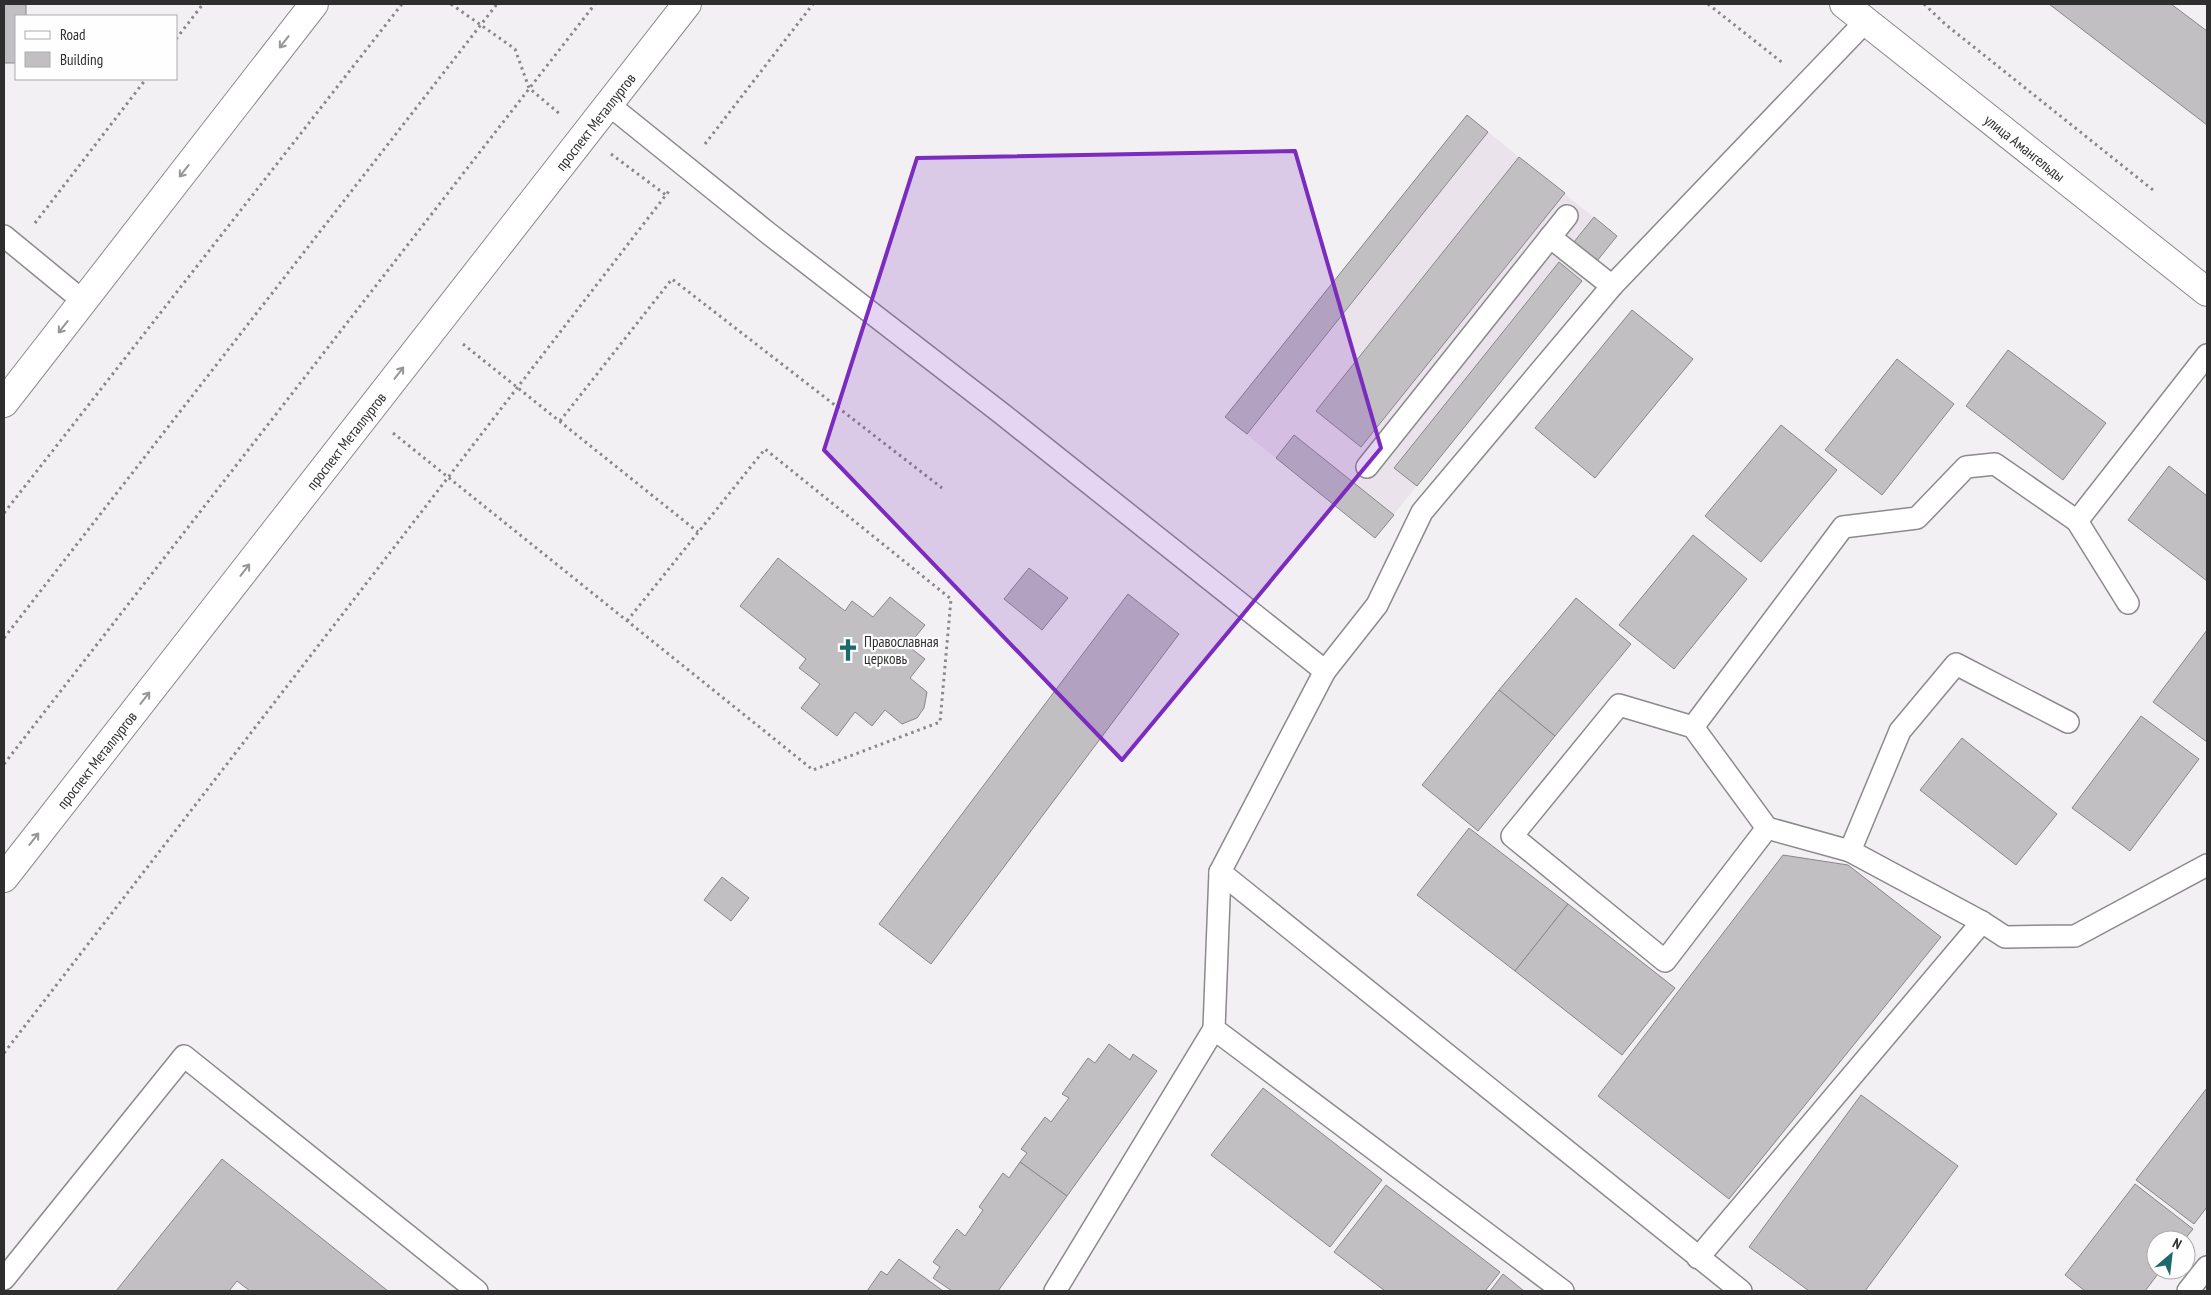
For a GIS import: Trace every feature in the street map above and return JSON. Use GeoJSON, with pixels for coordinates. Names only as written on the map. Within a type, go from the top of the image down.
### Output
{"type":"FeatureCollection","features":[{"type":"Feature","properties":{"kind":"main road"},"geometry":{"type":"LineString","coordinates":[[4,403],[314,4]]}},
{"type":"Feature","properties":{"kind":"main road","name":"проспект Металлургов"},"geometry":{"type":"LineString","coordinates":[[4,878],[687,4]]}},
{"type":"Feature","properties":{"kind":"main road","name":"улица Амангельды"},"geometry":{"type":"LineString","coordinates":[[1844,4],[2207,292]]}},
{"type":"Feature","properties":{"kind":"lane"},"geometry":{"type":"LineString","coordinates":[[1055,1291],[1214,1028],[1220,872],[1324,671],[1377,605],[1422,512],[1612,286],[1865,22]]}},
{"type":"Feature","properties":{"kind":"lane"},"geometry":{"type":"LineString","coordinates":[[608,104],[768,233],[1001,413],[1324,671]]}},
{"type":"Feature","properties":{"kind":"lane"},"geometry":{"type":"LineString","coordinates":[[1367,467],[1568,216]]}},
{"type":"Feature","properties":{"kind":"lane"},"geometry":{"type":"LineString","coordinates":[[1550,237],[1612,286]]}},
{"type":"Feature","properties":{"kind":"lane"},"geometry":{"type":"LineString","coordinates":[[10,241],[83,302]]}},
{"type":"Feature","properties":{"kind":"lane"},"geometry":{"type":"LineString","coordinates":[[2077,521],[2207,354]]}},
{"type":"Feature","properties":{"kind":"lane"},"geometry":{"type":"LineString","coordinates":[[1693,727],[1843,527],[1917,518],[1966,467],[1995,464],[2077,521],[2128,603]]}},
{"type":"Feature","properties":{"kind":"lane"},"geometry":{"type":"LineString","coordinates":[[1850,851],[1900,731],[1956,664],[2068,722]]}},
{"type":"Feature","properties":{"kind":"lane"},"geometry":{"type":"LineString","coordinates":[[1767,828],[1665,961],[1512,836],[1619,704],[1693,727],[1767,828],[1850,851],[1982,922],[2005,937],[2075,936],[2207,865]]}},
{"type":"Feature","properties":{"kind":"lane"},"geometry":{"type":"LineString","coordinates":[[1220,872],[1741,1291]]}},
{"type":"Feature","properties":{"kind":"lane"},"geometry":{"type":"LineString","coordinates":[[1698,1258],[1982,922]]}},
{"type":"Feature","properties":{"kind":"lane"},"geometry":{"type":"LineString","coordinates":[[1214,1028],[1563,1291]]}},
{"type":"Feature","properties":{"kind":"lane"},"geometry":{"type":"LineString","coordinates":[[4,1279],[184,1056],[477,1291]]}},
{"type":"Feature","properties":{"kind":"lane"},"geometry":{"type":"LineString","coordinates":[[2188,1291],[2207,1267]]}},
{"type":"Feature","properties":{"kind":"path"},"geometry":{"type":"LineString","coordinates":[[178,36],[203,4]]}},
{"type":"Feature","properties":{"kind":"path"},"geometry":{"type":"LineString","coordinates":[[4,513],[402,4]]}},
{"type":"Feature","properties":{"kind":"path"},"geometry":{"type":"LineString","coordinates":[[451,4],[515,49],[529,88]]}},
{"type":"Feature","properties":{"kind":"path"},"geometry":{"type":"LineString","coordinates":[[4,638],[497,4]]}},
{"type":"Feature","properties":{"kind":"path"},"geometry":{"type":"LineString","coordinates":[[4,764],[595,4]]}},
{"type":"Feature","properties":{"kind":"path"},"geometry":{"type":"LineString","coordinates":[[4,1053],[448,477],[519,388],[813,4]]}},
{"type":"Feature","properties":{"kind":"path"},"geometry":{"type":"LineString","coordinates":[[1708,4],[1808,83]]}},
{"type":"Feature","properties":{"kind":"path"},"geometry":{"type":"LineString","coordinates":[[1924,4],[1945,24],[2153,190]]}},
{"type":"Feature","properties":{"kind":"path"},"geometry":{"type":"LineString","coordinates":[[10,241],[145,80]]}},
{"type":"Feature","properties":{"kind":"path"},"geometry":{"type":"LineString","coordinates":[[560,421],[672,279],[942,488]]}},
{"type":"Feature","properties":{"kind":"path"},"geometry":{"type":"LineString","coordinates":[[437,324],[698,532]]}},
{"type":"Feature","properties":{"kind":"path"},"geometry":{"type":"LineString","coordinates":[[368,412],[813,770],[940,722],[951,599],[765,449],[627,620]]}},
{"type":"Feature","properties":{"kind":"highlighted area"},"geometry":{"type":"Polygon","coordinates":[[[1295,151],[1381,448],[1122,760],[824,450],[917,158],[1295,151]]]}},
{"type":"Feature","properties":{"kind":"shaded area"},"geometry":{"type":"Polygon","coordinates":[[[1467,115],[1617,236],[1375,538],[1225,417],[1467,115]]]}},
{"type":"Feature","properties":{"kind":"building"},"geometry":{"type":"Polygon","coordinates":[[[4,4],[26,4],[26,15],[15,15],[15,63],[4,63],[4,4]]]}},
{"type":"Feature","properties":{"kind":"building"},"geometry":{"type":"Polygon","coordinates":[[[2049,4],[2171,4],[2207,31],[2207,125],[2049,4]]]}},
{"type":"Feature","properties":{"kind":"building"},"geometry":{"type":"Polygon","coordinates":[[[1467,115],[1488,132],[1247,434],[1225,417],[1467,115]]]}},
{"type":"Feature","properties":{"kind":"building"},"geometry":{"type":"Polygon","coordinates":[[[1519,157],[1565,193],[1361,447],[1316,411],[1519,157]]]}},
{"type":"Feature","properties":{"kind":"building"},"geometry":{"type":"Polygon","coordinates":[[[1594,217],[1617,236],[1597,261],[1574,242],[1594,217]]]}},
{"type":"Feature","properties":{"kind":"building"},"geometry":{"type":"Polygon","coordinates":[[[1559,262],[1582,281],[1417,486],[1394,468],[1559,262]]]}},
{"type":"Feature","properties":{"kind":"building"},"geometry":{"type":"Polygon","coordinates":[[[1632,310],[1693,359],[1595,478],[1535,428],[1632,310]]]}},
{"type":"Feature","properties":{"kind":"building"},"geometry":{"type":"Polygon","coordinates":[[[2008,350],[2106,423],[2063,480],[1966,406],[2008,350]]]}},
{"type":"Feature","properties":{"kind":"building"},"geometry":{"type":"Polygon","coordinates":[[[1897,359],[1954,404],[1882,495],[1825,450],[1897,359]]]}},
{"type":"Feature","properties":{"kind":"building"},"geometry":{"type":"Polygon","coordinates":[[[1781,425],[1837,470],[1761,562],[1705,516],[1781,425]]]}},
{"type":"Feature","properties":{"kind":"building"},"geometry":{"type":"Polygon","coordinates":[[[1294,435],[1394,515],[1375,538],[1276,458],[1294,435]]]}},
{"type":"Feature","properties":{"kind":"building"},"geometry":{"type":"Polygon","coordinates":[[[2169,466],[2207,496],[2207,581],[2128,520],[2169,466]]]}},
{"type":"Feature","properties":{"kind":"building"},"geometry":{"type":"Polygon","coordinates":[[[1693,535],[1747,579],[1674,669],[1619,625],[1693,535]]]}},
{"type":"Feature","properties":{"kind":"building"},"geometry":{"type":"Polygon","coordinates":[[[778,558],[845,611],[852,601],[873,617],[890,597],[925,625],[908,646],[925,659],[910,678],[927,692],[924,708],[917,718],[902,724],[885,710],[872,726],[855,712],[837,736],[801,708],[820,684],[799,668],[806,659],[740,606],[778,558]]]}},
{"type":"Feature","properties":{"kind":"building"},"geometry":{"type":"Polygon","coordinates":[[[1029,568],[1068,598],[1042,630],[1004,599],[1029,568]]]}},
{"type":"Feature","properties":{"kind":"building"},"geometry":{"type":"Polygon","coordinates":[[[1128,594],[1179,634],[931,964],[879,924],[1128,594]]]}},
{"type":"Feature","properties":{"kind":"building"},"geometry":{"type":"Polygon","coordinates":[[[1576,598],[1631,644],[1555,736],[1499,690],[1576,598]]]}},
{"type":"Feature","properties":{"kind":"building"},"geometry":{"type":"Polygon","coordinates":[[[2207,630],[2207,742],[2153,702],[2207,630]]]}},
{"type":"Feature","properties":{"kind":"building"},"geometry":{"type":"Polygon","coordinates":[[[1499,690],[1555,736],[1478,831],[1422,785],[1499,690]]]}},
{"type":"Feature","properties":{"kind":"building"},"geometry":{"type":"Polygon","coordinates":[[[2141,716],[2199,759],[2130,851],[2072,808],[2141,716]]]}},
{"type":"Feature","properties":{"kind":"building"},"geometry":{"type":"Polygon","coordinates":[[[1962,738],[2057,814],[2016,865],[1920,790],[1962,738]]]}},
{"type":"Feature","properties":{"kind":"building"},"geometry":{"type":"Polygon","coordinates":[[[1469,828],[1568,904],[1515,971],[1417,895],[1469,828]]]}},
{"type":"Feature","properties":{"kind":"building"},"geometry":{"type":"Polygon","coordinates":[[[1783,855],[1848,865],[1941,937],[1729,1199],[1598,1096],[1783,855]]]}},
{"type":"Feature","properties":{"kind":"building"},"geometry":{"type":"Polygon","coordinates":[[[722,877],[749,898],[731,921],[704,900],[722,877]]]}},
{"type":"Feature","properties":{"kind":"building"},"geometry":{"type":"Polygon","coordinates":[[[1568,904],[1675,988],[1622,1055],[1515,971],[1568,904]]]}},
{"type":"Feature","properties":{"kind":"building"},"geometry":{"type":"Polygon","coordinates":[[[1109,1044],[1130,1060],[1133,1054],[1157,1071],[1067,1196],[1020,1162],[1027,1153],[1021,1149],[1045,1117],[1051,1122],[1069,1098],[1062,1094],[1088,1058],[1095,1063],[1109,1044]]]}},
{"type":"Feature","properties":{"kind":"building"},"geometry":{"type":"Polygon","coordinates":[[[1263,1088],[1382,1180],[1330,1247],[1211,1155],[1263,1088]]]}},
{"type":"Feature","properties":{"kind":"building"},"geometry":{"type":"Polygon","coordinates":[[[2207,1088],[2207,1207],[2194,1224],[2136,1180],[2207,1088]]]}},
{"type":"Feature","properties":{"kind":"building"},"geometry":{"type":"Polygon","coordinates":[[[1861,1095],[1958,1166],[1865,1291],[1809,1291],[1749,1247],[1861,1095]]]}},
{"type":"Feature","properties":{"kind":"building"},"geometry":{"type":"Polygon","coordinates":[[[222,1159],[388,1291],[250,1291],[237,1281],[229,1291],[116,1291],[222,1159]]]}},
{"type":"Feature","properties":{"kind":"building"},"geometry":{"type":"Polygon","coordinates":[[[1020,1162],[1067,1196],[998,1291],[952,1291],[933,1278],[940,1267],[933,1262],[957,1229],[965,1236],[983,1210],[979,1207],[1003,1173],[1009,1178],[1020,1162]]]}},
{"type":"Feature","properties":{"kind":"building"},"geometry":{"type":"Polygon","coordinates":[[[2135,1184],[2193,1229],[2146,1230],[2146,1280],[2153,1280],[2145,1291],[2085,1291],[2065,1275],[2135,1184]]]}},
{"type":"Feature","properties":{"kind":"building"},"geometry":{"type":"Polygon","coordinates":[[[1386,1185],[1500,1272],[1485,1291],[1385,1291],[1334,1252],[1386,1185]]]}},
{"type":"Feature","properties":{"kind":"building"},"geometry":{"type":"Polygon","coordinates":[[[899,1259],[943,1291],[867,1291],[881,1271],[887,1275],[899,1259]]]}},
{"type":"Feature","properties":{"kind":"building"},"geometry":{"type":"Polygon","coordinates":[[[1503,1274],[1524,1291],[1490,1291],[1503,1274]]]}},
{"type":"Feature","properties":{"kind":"place","name":"Православная церковь"},"geometry":{"type":"Point","coordinates":[848,650]}}]}
